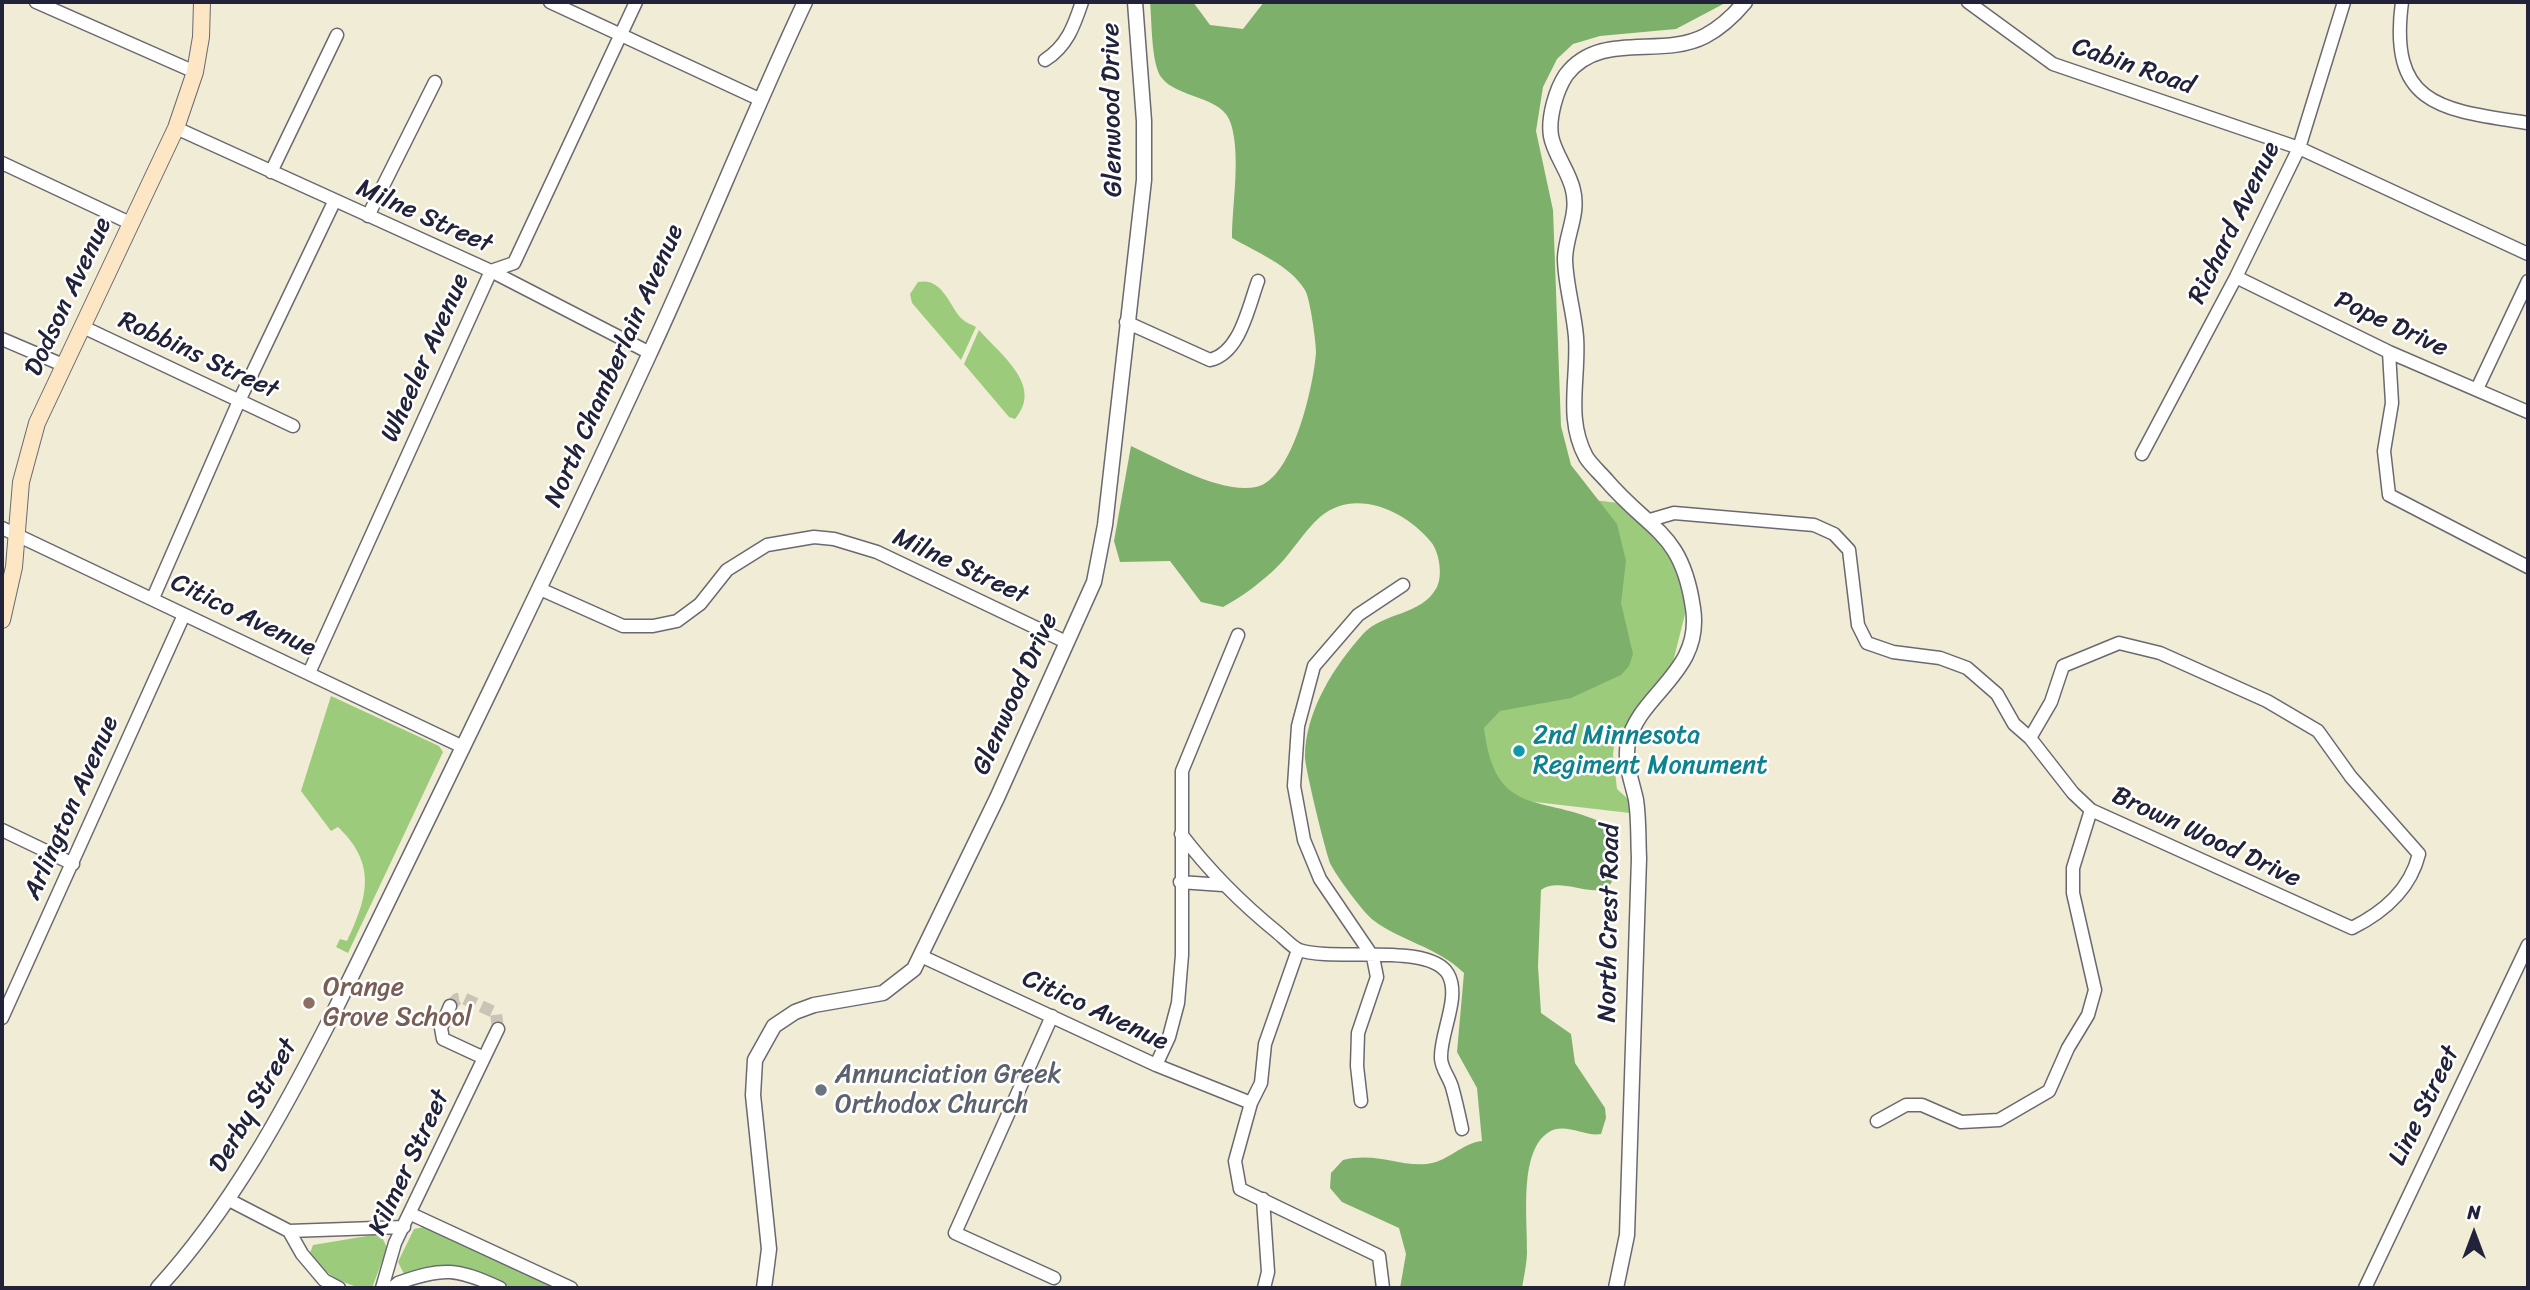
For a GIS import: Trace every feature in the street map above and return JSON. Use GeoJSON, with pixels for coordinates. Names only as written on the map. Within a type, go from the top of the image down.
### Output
{"type":"FeatureCollection","features":[{"type":"Feature","properties":{"kind":"main road","name":"Dodson Avenue"},"geometry":{"type":"LineString","coordinates":[[2,620],[14,567],[9,531],[34,435],[63,365],[176,128],[195,72],[201,37],[202,2]]}},
{"type":"Feature","properties":{"kind":"street"},"geometry":{"type":"LineString","coordinates":[[36,2],[195,72]]}},
{"type":"Feature","properties":{"kind":"street"},"geometry":{"type":"LineString","coordinates":[[550,2],[759,99]]}},
{"type":"Feature","properties":{"kind":"street","name":"Wheeler Avenue"},"geometry":{"type":"LineString","coordinates":[[309,673],[491,271],[514,263],[636,2]]}},
{"type":"Feature","properties":{"kind":"street","name":"North Chamberlain Avenue"},"geometry":{"type":"LineString","coordinates":[[463,747],[650,354],[759,99],[805,2]]}},
{"type":"Feature","properties":{"kind":"street"},"geometry":{"type":"LineString","coordinates":[[1045,60],[1058,52],[1073,29],[1082,2]]}},
{"type":"Feature","properties":{"kind":"street","name":"Glenwood Drive"},"geometry":{"type":"LineString","coordinates":[[764,1288],[769,1249],[753,1095],[755,1060],[774,1026],[795,1012],[814,1005],[883,993],[903,981],[921,956],[997,798],[1094,582],[1106,514],[1144,180],[1144,121],[1135,2]]}},
{"type":"Feature","properties":{"kind":"street","name":"North Crest Road"},"geometry":{"type":"LineString","coordinates":[[1616,1288],[1627,1235],[1639,859],[1636,800],[1627,762],[1629,742],[1636,724],[1678,672],[1691,644],[1694,611],[1685,565],[1673,546],[1650,520],[1615,490],[1587,457],[1574,425],[1576,341],[1565,257],[1576,206],[1573,188],[1551,136],[1555,97],[1566,76],[1583,59],[1618,47],[1649,47],[1704,36],[1745,2]]}},
{"type":"Feature","properties":{"kind":"street","name":"Cabin Road"},"geometry":{"type":"LineString","coordinates":[[1968,2],[2053,64],[2298,148],[2528,254]]}},
{"type":"Feature","properties":{"kind":"street","name":"Richard Avenue"},"geometry":{"type":"LineString","coordinates":[[2142,454],[2236,277],[2298,148],[2344,2]]}},
{"type":"Feature","properties":{"kind":"street"},"geometry":{"type":"LineString","coordinates":[[2402,2],[2398,30],[2400,53],[2407,77],[2427,99],[2463,113],[2528,123]]}},
{"type":"Feature","properties":{"kind":"street"},"geometry":{"type":"LineString","coordinates":[[271,172],[337,35]]}},
{"type":"Feature","properties":{"kind":"street"},"geometry":{"type":"LineString","coordinates":[[368,216],[435,82]]}},
{"type":"Feature","properties":{"kind":"street","name":"Milne Street"},"geometry":{"type":"LineString","coordinates":[[176,128],[491,271],[650,354]]}},
{"type":"Feature","properties":{"kind":"street"},"geometry":{"type":"LineString","coordinates":[[2,163],[130,223]]}},
{"type":"Feature","properties":{"kind":"street"},"geometry":{"type":"LineString","coordinates":[[153,598],[239,401],[334,202]]}},
{"type":"Feature","properties":{"kind":"street","name":"Pope Drive"},"geometry":{"type":"LineString","coordinates":[[2236,277],[2389,352],[2528,412]]}},
{"type":"Feature","properties":{"kind":"street"},"geometry":{"type":"LineString","coordinates":[[1126,322],[1210,360],[1223,357],[1232,346],[1258,281]]}},
{"type":"Feature","properties":{"kind":"street"},"geometry":{"type":"LineString","coordinates":[[2477,388],[2528,281]]}},
{"type":"Feature","properties":{"kind":"street","name":"Robbins Street"},"geometry":{"type":"LineString","coordinates":[[83,327],[293,426]]}},
{"type":"Feature","properties":{"kind":"street"},"geometry":{"type":"LineString","coordinates":[[2,338],[63,365]]}},
{"type":"Feature","properties":{"kind":"street"},"geometry":{"type":"LineString","coordinates":[[2389,352],[2392,403],[2384,451],[2389,495],[2528,567]]}},
{"type":"Feature","properties":{"kind":"street","name":"Brown Wood Drive"},"geometry":{"type":"LineString","coordinates":[[1650,520],[1674,513],[1814,525],[1833,534],[1849,550],[1858,625],[1867,643],[1893,652],[1940,658],[1967,667],[1997,694],[2014,724],[2030,737],[2073,793],[2091,810],[2351,928],[2381,914],[2414,876],[2419,854],[2351,778],[2318,731],[2287,713],[2160,653],[2119,643],[2063,666],[2051,702],[2030,737]]}},
{"type":"Feature","properties":{"kind":"street","name":"Citico Avenue"},"geometry":{"type":"LineString","coordinates":[[9,531],[153,598],[183,617],[309,673],[463,747]]}},
{"type":"Feature","properties":{"kind":"street","name":"Milne Street"},"geometry":{"type":"LineString","coordinates":[[540,589],[623,626],[653,626],[677,621],[700,604],[727,570],[767,545],[814,537],[834,539],[877,552],[1066,642]]}},
{"type":"Feature","properties":{"kind":"street"},"geometry":{"type":"LineString","coordinates":[[1361,1101],[1357,1066],[1358,1033],[1377,977],[1373,957],[1321,879],[1304,840],[1294,786],[1298,726],[1314,666],[1358,615],[1403,585]]}},
{"type":"Feature","properties":{"kind":"street","name":"Arlington Avenue"},"geometry":{"type":"LineString","coordinates":[[2,1018],[183,617]]}},
{"type":"Feature","properties":{"kind":"street"},"geometry":{"type":"LineString","coordinates":[[1156,1065],[1169,1037],[1178,1003],[1182,955],[1182,771],[1238,635]]}},
{"type":"Feature","properties":{"kind":"street","name":"Derby Street"},"geometry":{"type":"LineString","coordinates":[[158,1288],[229,1200],[308,1063],[463,747]]}},
{"type":"Feature","properties":{"kind":"street"},"geometry":{"type":"LineString","coordinates":[[1877,1121],[1906,1105],[1922,1105],[1961,1122],[1999,1120],[2049,1091],[2068,1048],[2088,1015],[2095,990],[2078,922],[2073,868],[2091,810]]}},
{"type":"Feature","properties":{"kind":"street"},"geometry":{"type":"LineString","coordinates":[[2,830],[73,864]]}},
{"type":"Feature","properties":{"kind":"street"},"geometry":{"type":"LineString","coordinates":[[1181,834],[1223,885],[1298,950],[1373,957],[1418,956],[1440,963],[1449,976],[1451,995],[1441,1034],[1441,1062],[1452,1085],[1462,1129]]}},
{"type":"Feature","properties":{"kind":"street"},"geometry":{"type":"LineString","coordinates":[[1180,882],[1223,885]]}},
{"type":"Feature","properties":{"kind":"street","name":"Line Street"},"geometry":{"type":"LineString","coordinates":[[2365,1288],[2528,945]]}},
{"type":"Feature","properties":{"kind":"street"},"geometry":{"type":"LineString","coordinates":[[1298,950],[1265,1044],[1261,1083],[1251,1103],[1235,1161],[1240,1189],[1378,1256],[1383,1288]]}},
{"type":"Feature","properties":{"kind":"street","name":"Citico Avenue"},"geometry":{"type":"LineString","coordinates":[[921,956],[1156,1065],[1251,1103]]}},
{"type":"Feature","properties":{"kind":"street"},"geometry":{"type":"LineString","coordinates":[[450,1006],[441,1028],[443,1039],[484,1058]]}},
{"type":"Feature","properties":{"kind":"street"},"geometry":{"type":"LineString","coordinates":[[1052,1016],[955,1233],[1054,1278]]}},
{"type":"Feature","properties":{"kind":"street","name":"Kilmer Street"},"geometry":{"type":"LineString","coordinates":[[382,1288],[395,1243],[498,1030]]}},
{"type":"Feature","properties":{"kind":"street"},"geometry":{"type":"LineString","coordinates":[[1263,1199],[1268,1272],[1264,1288]]}},
{"type":"Feature","properties":{"kind":"street"},"geometry":{"type":"LineString","coordinates":[[229,1200],[289,1231],[404,1227]]}},
{"type":"Feature","properties":{"kind":"street"},"geometry":{"type":"LineString","coordinates":[[411,1214],[571,1288]]}},
{"type":"Feature","properties":{"kind":"street"},"geometry":{"type":"LineString","coordinates":[[289,1231],[302,1254],[324,1280],[340,1288]]}},
{"type":"Feature","properties":{"kind":"street"},"geometry":{"type":"LineString","coordinates":[[392,1288],[398,1283],[445,1270],[475,1276],[500,1288]]}},
{"type":"Feature","properties":{"kind":"green space"},"geometry":{"type":"Polygon","coordinates":[[[1150,2],[1193,2],[1210,25],[1243,29],[1264,2],[1727,2],[1676,29],[1600,36],[1573,44],[1557,59],[1543,87],[1536,131],[1553,210],[1561,426],[1571,465],[1617,524],[1626,561],[1621,603],[1633,654],[1629,666],[1621,675],[1571,698],[1500,711],[1484,728],[1490,757],[1499,777],[1511,791],[1525,799],[1605,824],[1614,866],[1611,883],[1604,889],[1550,886],[1541,890],[1538,966],[1541,1013],[1571,1034],[1575,1063],[1605,1108],[1606,1118],[1601,1134],[1555,1129],[1539,1141],[1533,1154],[1527,1187],[1527,1256],[1522,1288],[1400,1288],[1406,1254],[1399,1228],[1342,1202],[1330,1188],[1331,1173],[1343,1160],[1376,1158],[1426,1164],[1482,1141],[1477,1088],[1457,1052],[1464,973],[1442,956],[1373,920],[1350,894],[1328,858],[1305,757],[1306,740],[1316,707],[1332,675],[1352,647],[1371,627],[1422,603],[1437,587],[1440,570],[1434,546],[1408,521],[1379,507],[1349,504],[1334,508],[1309,528],[1272,572],[1223,607],[1201,602],[1170,561],[1120,562],[1114,541],[1131,446],[1192,475],[1226,486],[1256,487],[1269,481],[1291,450],[1299,429],[1311,386],[1316,352],[1309,302],[1299,281],[1272,260],[1232,238],[1236,166],[1231,124],[1219,108],[1178,90],[1161,77],[1154,52],[1150,2]]]}},
{"type":"Feature","properties":{"kind":"green space"},"geometry":{"type":"Polygon","coordinates":[[[918,282],[934,284],[945,294],[962,319],[976,327],[961,360],[912,303],[910,294],[918,282]]]}},
{"type":"Feature","properties":{"kind":"green space"},"geometry":{"type":"Polygon","coordinates":[[[979,330],[1008,360],[1022,383],[1025,395],[1023,407],[1015,419],[1009,417],[964,364],[979,330]]]}},
{"type":"Feature","properties":{"kind":"green space"},"geometry":{"type":"Polygon","coordinates":[[[1440,482],[1619,503],[1667,551],[1679,573],[1684,591],[1685,614],[1671,670],[1627,726],[1616,732],[1613,754],[1617,789],[1628,799],[1630,813],[1440,791],[1440,482]]]}},
{"type":"Feature","properties":{"kind":"green space"},"geometry":{"type":"Polygon","coordinates":[[[331,696],[439,746],[443,752],[348,953],[336,947],[340,939],[347,941],[360,910],[364,895],[364,868],[350,841],[338,827],[331,831],[301,791],[331,696]]]}},
{"type":"Feature","properties":{"kind":"green space"},"geometry":{"type":"Polygon","coordinates":[[[424,1227],[555,1288],[513,1288],[467,1267],[451,1265],[404,1274],[398,1262],[414,1229],[424,1227]]]}},
{"type":"Feature","properties":{"kind":"green space"},"geometry":{"type":"Polygon","coordinates":[[[373,1235],[382,1237],[387,1248],[372,1288],[354,1286],[337,1279],[322,1268],[310,1253],[313,1245],[373,1235]]]}},
{"type":"Feature","properties":{"kind":"tunnel"},"geometry":{"type":"LineString","coordinates":[[450,1006],[457,999],[463,998],[496,1013],[498,1029]]}},
{"type":"Feature","properties":{"kind":"place","name":"2nd Minnesota Regiment Monument"},"geometry":{"type":"Point","coordinates":[1519,751]}},
{"type":"Feature","properties":{"kind":"place","name":"Orange Grove School"},"geometry":{"type":"Point","coordinates":[309,1003]}},
{"type":"Feature","properties":{"kind":"place","name":"Annunciation Greek Orthodox Church"},"geometry":{"type":"Point","coordinates":[821,1090]}}]}
